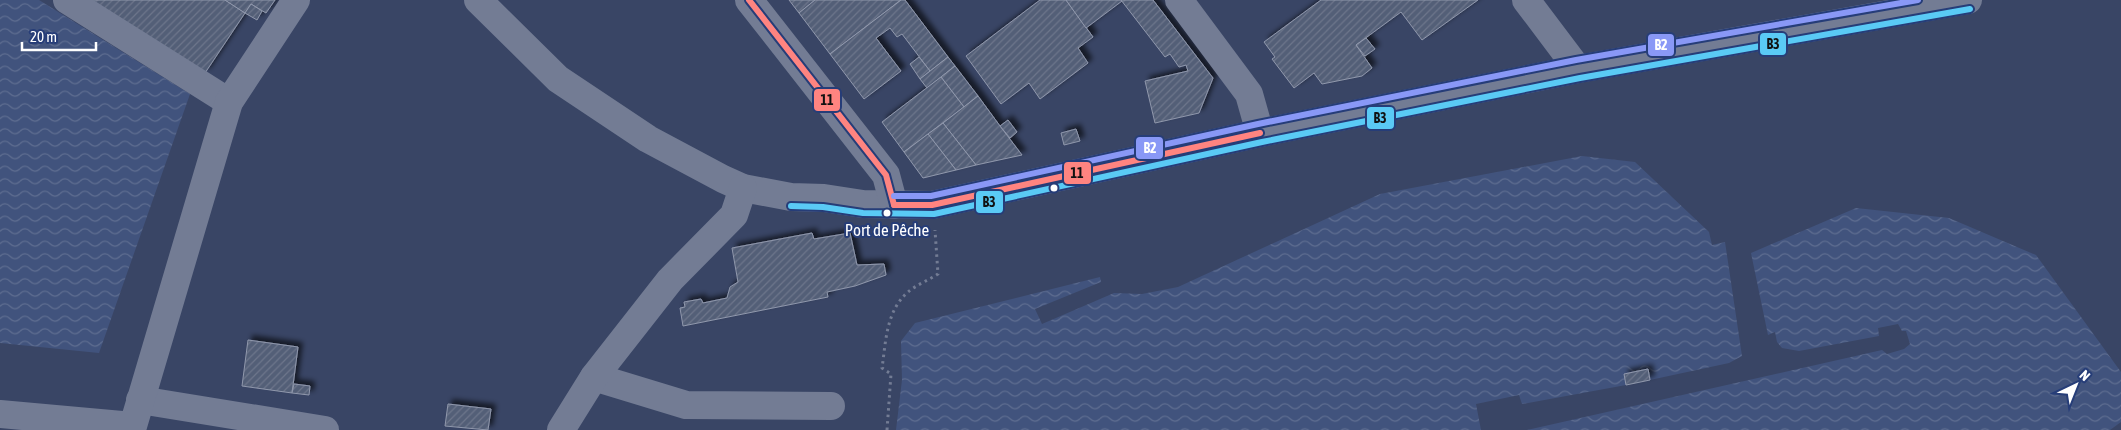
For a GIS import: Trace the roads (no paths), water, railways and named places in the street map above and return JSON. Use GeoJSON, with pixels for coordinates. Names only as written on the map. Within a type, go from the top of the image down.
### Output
{"type":"FeatureCollection","features":[{"type":"Feature","properties":{"kind":"street"},"geometry":{"type":"LineString","coordinates":[[67,0],[230,102]]}},
{"type":"Feature","properties":{"kind":"street"},"geometry":{"type":"LineString","coordinates":[[0,414],[133,426],[230,102],[296,0]]}},
{"type":"Feature","properties":{"kind":"street"},"geometry":{"type":"LineString","coordinates":[[478,0],[558,78],[648,139],[723,179],[743,188],[791,197],[894,205],[932,205],[1260,133],[1578,69],[1968,0]]}},
{"type":"Feature","properties":{"kind":"street"},"geometry":{"type":"LineString","coordinates":[[749,0],[886,175],[894,205]]}},
{"type":"Feature","properties":{"kind":"street"},"geometry":{"type":"LineString","coordinates":[[1179,0],[1250,94],[1260,133]]}},
{"type":"Feature","properties":{"kind":"street"},"geometry":{"type":"LineString","coordinates":[[1526,0],[1578,69]]}},
{"type":"Feature","properties":{"kind":"street"},"geometry":{"type":"LineString","coordinates":[[561,430],[594,377],[670,280],[734,215],[743,188]]}},
{"type":"Feature","properties":{"kind":"street"},"geometry":{"type":"LineString","coordinates":[[594,377],[686,405],[831,406]]}},
{"type":"Feature","properties":{"kind":"street"},"geometry":{"type":"LineString","coordinates":[[140,400],[325,430]]}},
{"type":"Feature","properties":{"kind":"water"},"geometry":{"type":"Polygon","coordinates":[[[0,0],[39,0],[190,94],[99,353],[0,343],[0,0]]]}},
{"type":"Feature","properties":{"kind":"water"},"geometry":{"type":"Polygon","coordinates":[[[1582,156],[1635,162],[1709,232],[1712,245],[1725,242],[1742,356],[1729,363],[1650,380],[1648,369],[1625,374],[1626,385],[1522,404],[1519,395],[1476,404],[1481,430],[896,430],[902,380],[901,341],[915,323],[1100,277],[1101,282],[1035,309],[1042,324],[1114,293],[1142,294],[1178,287],[1380,194],[1582,156]]]}},
{"type":"Feature","properties":{"kind":"water"},"geometry":{"type":"Polygon","coordinates":[[[1856,208],[1949,218],[2036,255],[2121,372],[2121,422],[2110,430],[1527,430],[1882,350],[1887,354],[1904,349],[1910,344],[1906,331],[1902,331],[1898,324],[1878,328],[1879,336],[1799,351],[1782,348],[1777,342],[1775,332],[1768,335],[1751,253],[1856,208]]]}},
{"type":"Feature","properties":{"kind":"place","name":"Port de Pêche"},"geometry":{"type":"Point","coordinates":[887,213]}}]}
